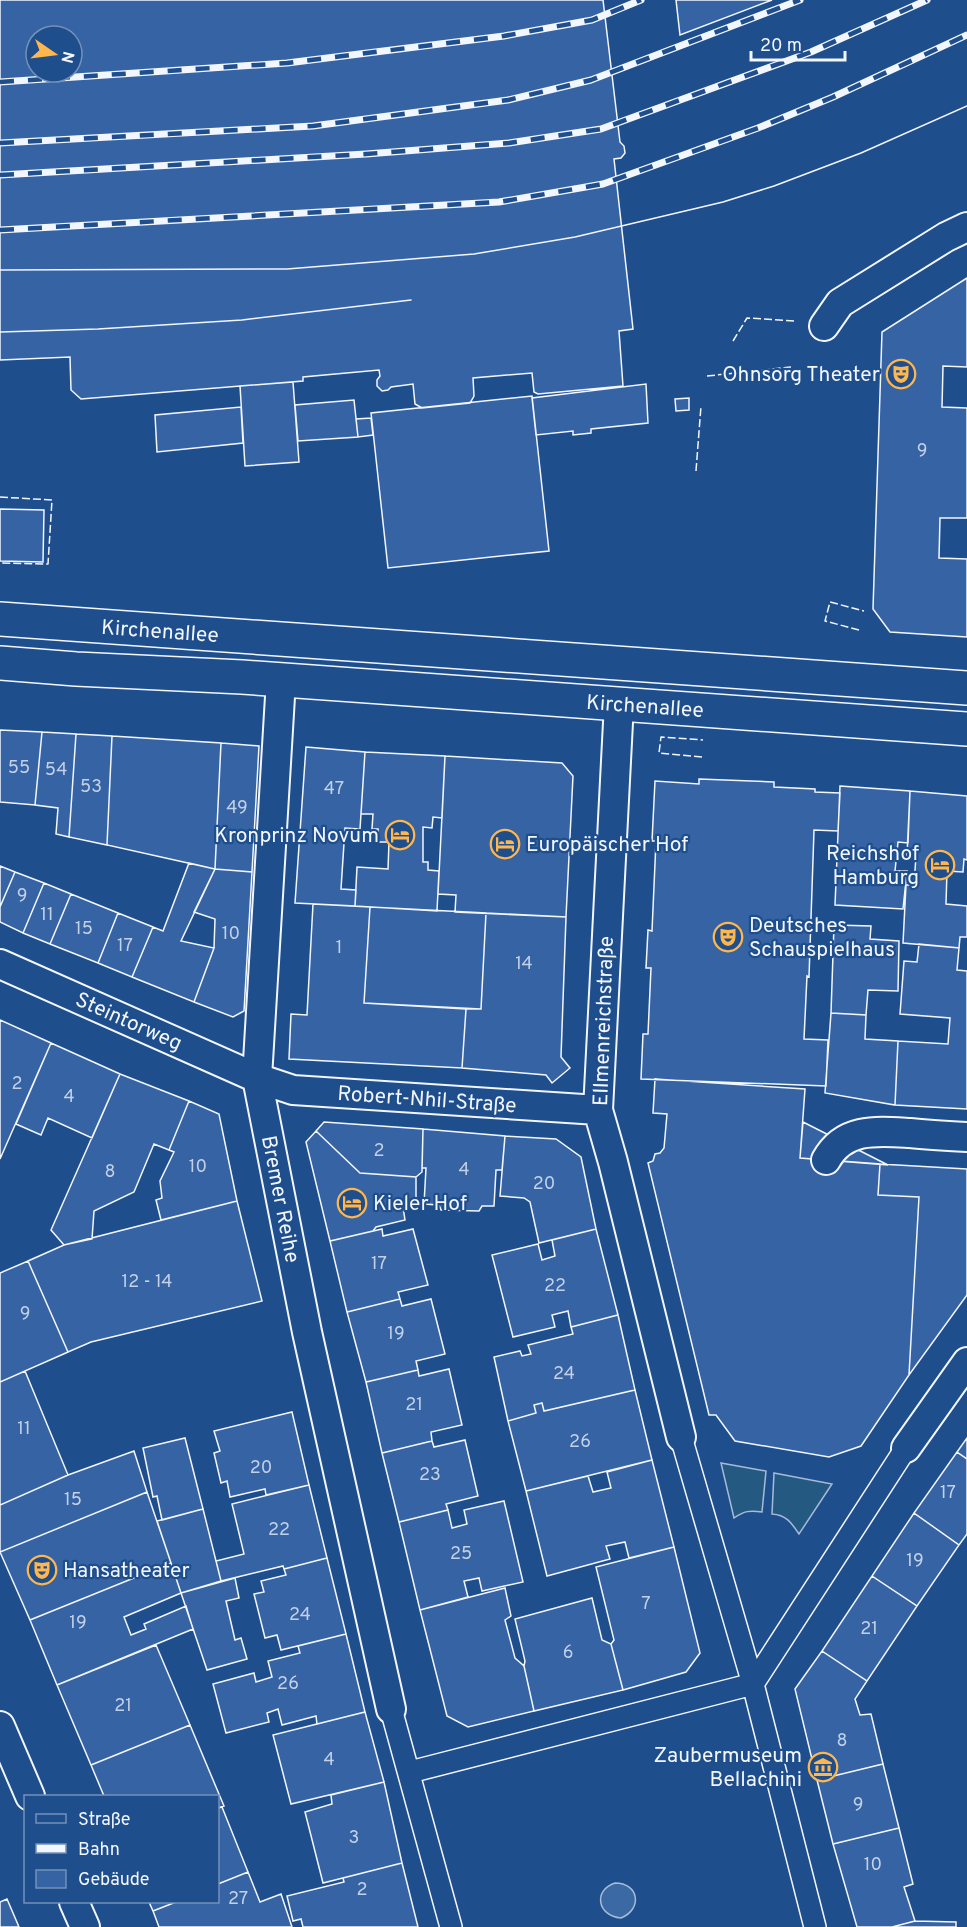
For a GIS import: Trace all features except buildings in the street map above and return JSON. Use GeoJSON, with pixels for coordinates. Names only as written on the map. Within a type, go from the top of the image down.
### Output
{"type":"FeatureCollection","features":[{"type":"Feature","properties":{"kind":"street"},"geometry":{"type":"LineString","coordinates":[[824,326],[840,303],[946,237],[967,227]]}},
{"type":"Feature","properties":{"kind":"street","name":"Kirchenallee"},"geometry":{"type":"LineString","coordinates":[[0,619],[967,688]]}},
{"type":"Feature","properties":{"kind":"street"},"geometry":{"type":"LineString","coordinates":[[323,683],[343,674],[350,666],[357,645]]}},
{"type":"Feature","properties":{"kind":"street","name":"Kirchenallee"},"geometry":{"type":"LineString","coordinates":[[0,663],[281,680],[967,729]]}},
{"type":"Feature","properties":{"kind":"street","name":"Bremer Reihe"},"geometry":{"type":"LineString","coordinates":[[281,680],[257,1078],[307,1332],[391,1709]]}},
{"type":"Feature","properties":{"kind":"street","name":"Ellmenreichstraße"},"geometry":{"type":"LineString","coordinates":[[619,704],[598,1110],[681,1437]]}},
{"type":"Feature","properties":{"kind":"street","name":"Steintorweg"},"geometry":{"type":"LineString","coordinates":[[0,964],[257,1078]]}},
{"type":"Feature","properties":{"kind":"street","name":"Robert-Nhil-Straße"},"geometry":{"type":"LineString","coordinates":[[257,1078],[293,1090],[598,1110]]}},
{"type":"Feature","properties":{"kind":"street"},"geometry":{"type":"LineString","coordinates":[[826,1160],[831,1150],[839,1143],[862,1133],[883,1131],[967,1137]]}},
{"type":"Feature","properties":{"kind":"street"},"geometry":{"type":"LineString","coordinates":[[410,1772],[753,1684],[906,1448],[967,1362]]}},
{"type":"Feature","properties":{"kind":"street"},"geometry":{"type":"LineString","coordinates":[[681,1437],[753,1684],[815,1927]]}},
{"type":"Feature","properties":{"kind":"street"},"geometry":{"type":"LineString","coordinates":[[391,1709],[451,1927]]}},
{"type":"Feature","properties":{"kind":"street"},"geometry":{"type":"LineString","coordinates":[[0,1726],[29,1795]]}},
{"type":"Feature","properties":{"kind":"street"},"geometry":{"type":"LineString","coordinates":[[74,1903],[85,1927]]}},
{"type":"Feature","properties":{"kind":"shaded area"},"geometry":{"type":"Polygon","coordinates":[[[721,1463],[766,1471],[762,1512],[747,1512],[734,1518],[721,1463]]]}},
{"type":"Feature","properties":{"kind":"shaded area"},"geometry":{"type":"Polygon","coordinates":[[[774,1473],[832,1484],[799,1534],[788,1520],[772,1514],[774,1473]]]}},
{"type":"Feature","properties":{"kind":"shaded area"},"geometry":{"type":"Polygon","coordinates":[[[615,1883],[629,1887],[635,1897],[633,1909],[621,1918],[607,1913],[601,1902],[603,1891],[615,1883]]]}},
{"type":"Feature","properties":{"kind":"tram line"},"geometry":{"type":"LineString","coordinates":[[0,270],[287,269],[474,254],[575,237],[723,202],[774,186],[861,153],[967,106]]}},
{"type":"Feature","properties":{"kind":"tram line"},"geometry":{"type":"LineString","coordinates":[[0,332],[98,329],[242,320],[411,300]]}},
{"type":"Feature","properties":{"kind":"railway"},"geometry":{"type":"LineString","coordinates":[[0,82],[287,63],[504,36],[592,20],[641,0]]}},
{"type":"Feature","properties":{"kind":"railway"},"geometry":{"type":"LineString","coordinates":[[0,143],[313,126],[508,100],[591,80],[800,0]]}},
{"type":"Feature","properties":{"kind":"railway"},"geometry":{"type":"LineString","coordinates":[[0,175],[366,154],[509,143],[601,129],[811,52],[927,0]]}},
{"type":"Feature","properties":{"kind":"railway"},"geometry":{"type":"LineString","coordinates":[[0,230],[499,202],[603,184],[758,128],[833,97],[967,35]]}},
{"type":"Feature","properties":{"kind":"fence"},"geometry":{"type":"LineString","coordinates":[[733,341],[747,318],[796,321]]}},
{"type":"Feature","properties":{"kind":"fence"},"geometry":{"type":"LineString","coordinates":[[707,376],[791,367]]}},
{"type":"Feature","properties":{"kind":"fence"},"geometry":{"type":"LineString","coordinates":[[696,471],[701,406]]}},
{"type":"Feature","properties":{"kind":"fence"},"geometry":{"type":"LineString","coordinates":[[0,497],[52,500],[48,564],[0,563]]}},
{"type":"Feature","properties":{"kind":"fence"},"geometry":{"type":"LineString","coordinates":[[859,630],[825,621],[830,602],[864,611]]}},
{"type":"Feature","properties":{"kind":"fence"},"geometry":{"type":"LineString","coordinates":[[702,757],[659,753],[661,737],[703,740]]}},
{"type":"Feature","properties":{"kind":"place","name":"Ohnsorg Theater"},"geometry":{"type":"Point","coordinates":[901,374]}},
{"type":"Feature","properties":{"kind":"place","name":"Kronprinz Novum"},"geometry":{"type":"Point","coordinates":[400,835]}},
{"type":"Feature","properties":{"kind":"place","name":"Europäischer Hof"},"geometry":{"type":"Point","coordinates":[505,844]}},
{"type":"Feature","properties":{"kind":"place","name":"Reichshof Hamburg"},"geometry":{"type":"Point","coordinates":[940,865]}},
{"type":"Feature","properties":{"kind":"place","name":"Deutsches Schauspielhaus"},"geometry":{"type":"Point","coordinates":[728,937]}},
{"type":"Feature","properties":{"kind":"place","name":"Kieler Hof"},"geometry":{"type":"Point","coordinates":[352,1203]}},
{"type":"Feature","properties":{"kind":"place","name":"Hansatheater"},"geometry":{"type":"Point","coordinates":[42,1570]}},
{"type":"Feature","properties":{"kind":"place","name":"Zaubermuseum Bellachini"},"geometry":{"type":"Point","coordinates":[823,1767]}}]}
